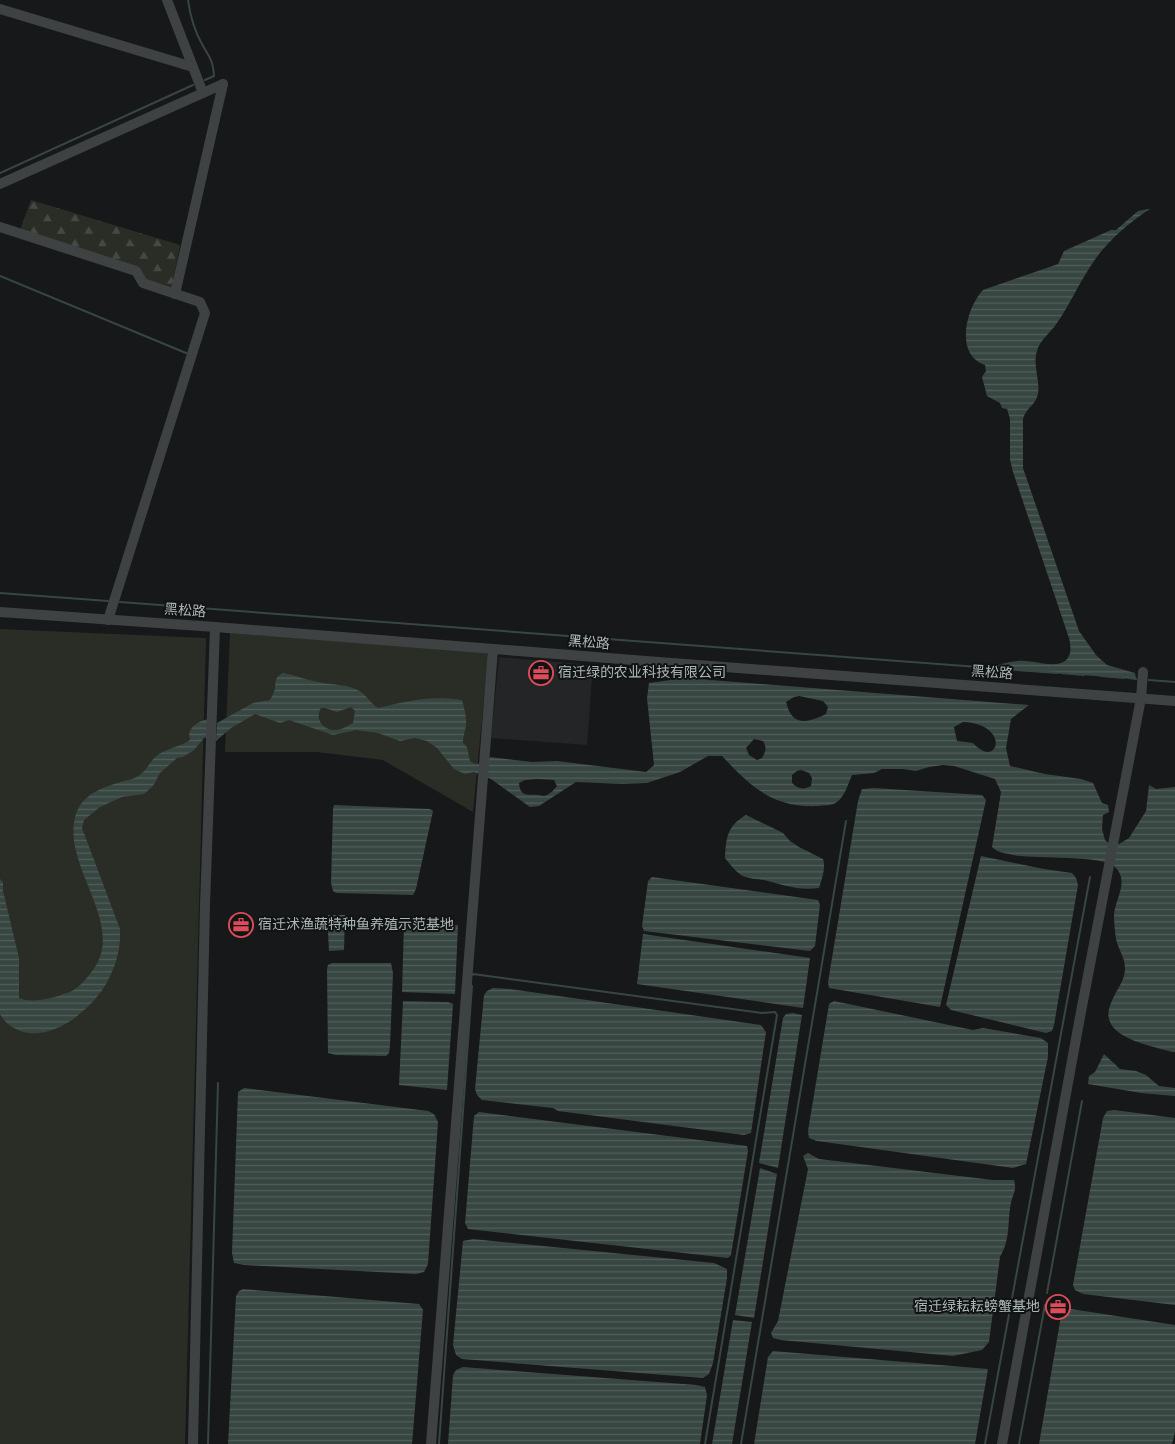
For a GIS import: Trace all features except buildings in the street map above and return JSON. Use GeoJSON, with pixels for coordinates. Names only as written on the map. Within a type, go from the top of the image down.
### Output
{"type":"FeatureCollection","features":[{"type":"Feature","properties":{"kind":"street"},"geometry":{"type":"LineString","coordinates":[[166,0],[203,93]]}},
{"type":"Feature","properties":{"kind":"street"},"geometry":{"type":"LineString","coordinates":[[0,9],[193,67]]}},
{"type":"Feature","properties":{"kind":"street"},"geometry":{"type":"LineString","coordinates":[[0,184],[223,84],[175,294]]}},
{"type":"Feature","properties":{"kind":"street"},"geometry":{"type":"LineString","coordinates":[[0,227],[136,271],[143,283],[200,302],[205,312],[108,620]]}},
{"type":"Feature","properties":{"kind":"street","name":"黑松路"},"geometry":{"type":"LineString","coordinates":[[0,612],[493,649],[1141,694],[1175,700]]}},
{"type":"Feature","properties":{"kind":"street"},"geometry":{"type":"LineString","coordinates":[[192,1444],[214,627]]}},
{"type":"Feature","properties":{"kind":"street"},"geometry":{"type":"LineString","coordinates":[[431,1444],[493,649]]}},
{"type":"Feature","properties":{"kind":"street"},"geometry":{"type":"LineString","coordinates":[[1002,1444],[1144,672]]}},
{"type":"Feature","properties":{"kind":"shaded area"},"geometry":{"type":"Polygon","coordinates":[[[1150,209],[1133,221],[1102,250],[1061,316],[1038,347],[1036,363],[1038,392],[1036,400],[1023,419],[1023,468],[1079,631],[1096,655],[1107,665],[1135,673],[1136,679],[987,668],[1020,661],[1057,664],[1067,659],[1070,648],[1069,638],[1013,472],[1010,460],[1010,419],[1007,409],[1002,408],[1000,403],[987,396],[982,377],[986,371],[985,365],[975,360],[969,352],[966,342],[968,319],[977,298],[983,290],[1058,264],[1064,251],[1111,230],[1116,230],[1138,211],[1150,209]]]}},
{"type":"Feature","properties":{"kind":"shaded area"},"geometry":{"type":"Polygon","coordinates":[[[499,657],[593,665],[587,745],[491,738],[499,657]]]}},
{"type":"Feature","properties":{"kind":"shaded area"},"geometry":{"type":"Polygon","coordinates":[[[283,673],[323,683],[351,687],[363,694],[378,708],[430,698],[462,700],[466,722],[463,743],[467,747],[470,761],[475,764],[487,763],[490,757],[532,762],[557,761],[646,772],[654,765],[647,698],[649,683],[685,678],[1029,705],[1011,719],[1006,748],[1010,766],[1045,774],[1081,779],[1093,783],[1102,803],[1108,805],[1109,812],[1103,815],[1102,829],[1105,840],[1110,844],[1119,844],[1129,838],[1146,811],[1149,785],[1156,789],[1175,787],[1175,1052],[1127,1038],[1111,1024],[1108,1015],[1111,1003],[1125,973],[1124,960],[1116,939],[1114,922],[1121,884],[1119,872],[1114,866],[1096,860],[1013,855],[994,849],[992,847],[1001,792],[995,779],[954,766],[943,765],[916,771],[882,769],[874,773],[852,775],[844,793],[835,803],[830,805],[802,806],[775,799],[764,793],[753,786],[722,756],[708,756],[680,772],[647,783],[576,782],[539,806],[530,807],[491,779],[474,772],[465,774],[454,769],[437,748],[427,741],[415,738],[400,741],[378,733],[356,730],[333,735],[289,720],[280,723],[255,714],[231,728],[216,741],[217,723],[253,703],[270,700],[276,679],[283,673]],[[799,696],[786,702],[792,716],[796,719],[807,721],[826,714],[828,707],[823,701],[799,696]],[[351,707],[337,712],[321,708],[319,712],[320,720],[324,727],[337,730],[353,723],[355,711],[351,707]],[[963,722],[954,727],[957,741],[973,743],[982,750],[989,752],[994,749],[996,744],[989,730],[979,725],[963,722]],[[754,739],[746,748],[749,755],[757,760],[762,758],[766,749],[763,741],[754,739]],[[801,770],[792,775],[792,783],[796,787],[805,788],[811,786],[812,778],[809,773],[801,770]],[[525,780],[519,783],[521,791],[528,795],[545,796],[557,786],[554,780],[525,780]]]}},
{"type":"Feature","properties":{"kind":"shaded area"},"geometry":{"type":"Polygon","coordinates":[[[209,719],[209,737],[204,738],[194,750],[183,757],[177,758],[160,773],[153,786],[144,794],[122,797],[100,807],[84,820],[82,828],[120,929],[120,944],[117,957],[113,971],[106,984],[80,1014],[57,1028],[45,1032],[32,1033],[20,1031],[11,1026],[0,1014],[0,879],[3,882],[3,891],[19,958],[19,998],[43,1000],[71,992],[90,974],[100,955],[103,936],[99,916],[77,854],[73,834],[79,807],[95,792],[138,776],[159,754],[190,740],[189,733],[194,725],[209,719]]]}},
{"type":"Feature","properties":{"kind":"shaded area"},"geometry":{"type":"Polygon","coordinates":[[[874,788],[982,795],[986,800],[940,1007],[829,988],[828,982],[858,801],[862,789],[874,788]]]}},
{"type":"Feature","properties":{"kind":"shaded area"},"geometry":{"type":"Polygon","coordinates":[[[334,805],[430,809],[433,811],[416,889],[413,895],[336,893],[333,891],[331,883],[334,805]]]}},
{"type":"Feature","properties":{"kind":"shaded area"},"geometry":{"type":"Polygon","coordinates":[[[746,815],[783,833],[799,847],[823,859],[824,869],[819,888],[791,887],[752,879],[737,872],[725,858],[726,844],[731,828],[746,815]]]}},
{"type":"Feature","properties":{"kind":"shaded area"},"geometry":{"type":"Polygon","coordinates":[[[981,856],[1072,873],[1076,878],[1078,885],[1052,1031],[1046,1033],[951,1010],[946,1005],[981,856]]]}},
{"type":"Feature","properties":{"kind":"shaded area"},"geometry":{"type":"Polygon","coordinates":[[[652,877],[818,900],[820,905],[815,946],[810,951],[644,931],[642,926],[648,881],[652,877]]]}},
{"type":"Feature","properties":{"kind":"shaded area"},"geometry":{"type":"Polygon","coordinates":[[[328,915],[345,915],[344,950],[329,951],[328,915]]]}},
{"type":"Feature","properties":{"kind":"shaded area"},"geometry":{"type":"Polygon","coordinates":[[[404,924],[458,925],[455,994],[402,992],[404,924]]]}},
{"type":"Feature","properties":{"kind":"shaded area"},"geometry":{"type":"Polygon","coordinates":[[[643,934],[810,958],[803,1008],[637,984],[643,934]]]}},
{"type":"Feature","properties":{"kind":"shaded area"},"geometry":{"type":"Polygon","coordinates":[[[332,963],[391,963],[393,973],[390,1046],[389,1053],[386,1056],[336,1055],[328,1053],[327,969],[328,965],[332,963]]]}},
{"type":"Feature","properties":{"kind":"shaded area"},"geometry":{"type":"Polygon","coordinates":[[[493,988],[761,1025],[766,1032],[751,1133],[744,1135],[482,1100],[477,1095],[475,1089],[484,995],[493,988]]]}},
{"type":"Feature","properties":{"kind":"shaded area"},"geometry":{"type":"Polygon","coordinates":[[[403,1001],[448,1002],[453,1004],[447,1090],[399,1085],[403,1001]]]}},
{"type":"Feature","properties":{"kind":"shaded area"},"geometry":{"type":"Polygon","coordinates":[[[834,1001],[973,1030],[983,1028],[1041,1038],[1048,1043],[1048,1057],[1026,1164],[1013,1168],[817,1141],[809,1138],[808,1131],[829,1004],[834,1001]]]}},
{"type":"Feature","properties":{"kind":"shaded area"},"geometry":{"type":"Polygon","coordinates":[[[786,1014],[802,1015],[778,1168],[759,1163],[783,1018],[786,1014]]]}},
{"type":"Feature","properties":{"kind":"shaded area"},"geometry":{"type":"Polygon","coordinates":[[[1104,1054],[1120,1069],[1136,1071],[1146,1075],[1159,1086],[1175,1088],[1175,1096],[1141,1093],[1088,1084],[1089,1076],[1095,1072],[1104,1054]]]}},
{"type":"Feature","properties":{"kind":"shaded area"},"geometry":{"type":"Polygon","coordinates":[[[244,1088],[428,1111],[434,1114],[438,1122],[428,1264],[424,1272],[416,1274],[234,1263],[232,1253],[238,1092],[244,1088]]]}},
{"type":"Feature","properties":{"kind":"shaded area"},"geometry":{"type":"Polygon","coordinates":[[[1114,1110],[1175,1118],[1175,1305],[1083,1294],[1075,1290],[1073,1285],[1103,1118],[1107,1111],[1114,1110]]]}},
{"type":"Feature","properties":{"kind":"shaded area"},"geometry":{"type":"Polygon","coordinates":[[[479,1112],[747,1146],[748,1151],[731,1255],[728,1258],[468,1229],[465,1223],[474,1116],[479,1112]]]}},
{"type":"Feature","properties":{"kind":"shaded area"},"geometry":{"type":"Polygon","coordinates":[[[808,1153],[819,1159],[993,1180],[1014,1180],[1015,1189],[1011,1203],[1006,1243],[1000,1257],[989,1342],[982,1350],[953,1356],[773,1338],[771,1333],[778,1321],[808,1169],[803,1156],[808,1153]]]}},
{"type":"Feature","properties":{"kind":"shaded area"},"geometry":{"type":"Polygon","coordinates":[[[760,1168],[777,1174],[754,1318],[735,1315],[760,1168]]]}},
{"type":"Feature","properties":{"kind":"shaded area"},"geometry":{"type":"Polygon","coordinates":[[[473,1239],[714,1263],[727,1269],[713,1363],[709,1374],[703,1378],[462,1359],[456,1355],[453,1345],[463,1241],[473,1239]]]}},
{"type":"Feature","properties":{"kind":"shaded area"},"geometry":{"type":"Polygon","coordinates":[[[243,1289],[419,1304],[423,1310],[412,1444],[228,1444],[236,1296],[243,1289]]]}},
{"type":"Feature","properties":{"kind":"shaded area"},"geometry":{"type":"Polygon","coordinates":[[[1071,1309],[1175,1325],[1175,1432],[1172,1444],[1039,1444],[1062,1310],[1071,1309]]]}},
{"type":"Feature","properties":{"kind":"shaded area"},"geometry":{"type":"Polygon","coordinates":[[[733,1320],[752,1322],[732,1444],[712,1444],[733,1320]]]}},
{"type":"Feature","properties":{"kind":"shaded area"},"geometry":{"type":"Polygon","coordinates":[[[773,1351],[988,1369],[975,1444],[754,1444],[768,1357],[773,1351]]]}},
{"type":"Feature","properties":{"kind":"shaded area"},"geometry":{"type":"Polygon","coordinates":[[[463,1367],[705,1387],[707,1395],[700,1444],[448,1444],[453,1375],[456,1370],[463,1367]]]}},
{"type":"Feature","properties":{"kind":"green space"},"geometry":{"type":"Polygon","coordinates":[[[31,200],[180,245],[172,287],[146,279],[137,267],[20,230],[31,200]]]}},
{"type":"Feature","properties":{"kind":"green space"},"geometry":{"type":"Polygon","coordinates":[[[0,629],[206,638],[185,1444],[0,1444],[0,629]]]}},
{"type":"Feature","properties":{"kind":"green space"},"geometry":{"type":"Polygon","coordinates":[[[230,633],[486,652],[488,657],[473,812],[383,760],[317,752],[225,752],[230,633]]]}},
{"type":"Feature","properties":{"kind":"waterway"},"geometry":{"type":"LineString","coordinates":[[188,0],[195,30],[213,67],[214,76],[205,80]]}},
{"type":"Feature","properties":{"kind":"waterway"},"geometry":{"type":"LineString","coordinates":[[0,173],[193,85]]}},
{"type":"Feature","properties":{"kind":"waterway"},"geometry":{"type":"LineString","coordinates":[[0,276],[186,353]]}},
{"type":"Feature","properties":{"kind":"waterway"},"geometry":{"type":"LineString","coordinates":[[0,593],[108,601]]}},
{"type":"Feature","properties":{"kind":"waterway"},"geometry":{"type":"LineString","coordinates":[[120,602],[1057,673]]}},
{"type":"Feature","properties":{"kind":"waterway"},"geometry":{"type":"LineString","coordinates":[[1061,673],[1084,675]]}},
{"type":"Feature","properties":{"kind":"waterway"},"geometry":{"type":"LineString","coordinates":[[1101,676],[1124,678]]}},
{"type":"Feature","properties":{"kind":"waterway"},"geometry":{"type":"LineString","coordinates":[[1129,678],[1136,679]]}},
{"type":"Feature","properties":{"kind":"waterway"},"geometry":{"type":"LineString","coordinates":[[1149,680],[1175,682]]}},
{"type":"Feature","properties":{"kind":"waterway"},"geometry":{"type":"LineString","coordinates":[[741,1444],[846,821]]}},
{"type":"Feature","properties":{"kind":"waterway"},"geometry":{"type":"LineString","coordinates":[[985,1444],[1090,877]]}},
{"type":"Feature","properties":{"kind":"waterway"},"geometry":{"type":"LineString","coordinates":[[473,975],[762,1013],[775,1012],[777,1015],[705,1444]]}},
{"type":"Feature","properties":{"kind":"waterway"},"geometry":{"type":"LineString","coordinates":[[439,1444],[472,986]]}},
{"type":"Feature","properties":{"kind":"waterway"},"geometry":{"type":"LineString","coordinates":[[208,1444],[218,1083]]}},
{"type":"Feature","properties":{"kind":"waterway"},"geometry":{"type":"LineString","coordinates":[[1047,1293],[1082,1101]]}},
{"type":"Feature","properties":{"kind":"waterway"},"geometry":{"type":"LineString","coordinates":[[1019,1444],[1045,1305]]}},
{"type":"Feature","properties":{"kind":"place","name":"宿迁绿的农业科技有限公司"},"geometry":{"type":"Point","coordinates":[541,673]}},
{"type":"Feature","properties":{"kind":"place","name":"宿迁沭渔蔬特种鱼养殖示范基地"},"geometry":{"type":"Point","coordinates":[241,925]}},
{"type":"Feature","properties":{"kind":"place","name":"宿迁绿耘耘螃蟹基地"},"geometry":{"type":"Point","coordinates":[1058,1307]}}]}
